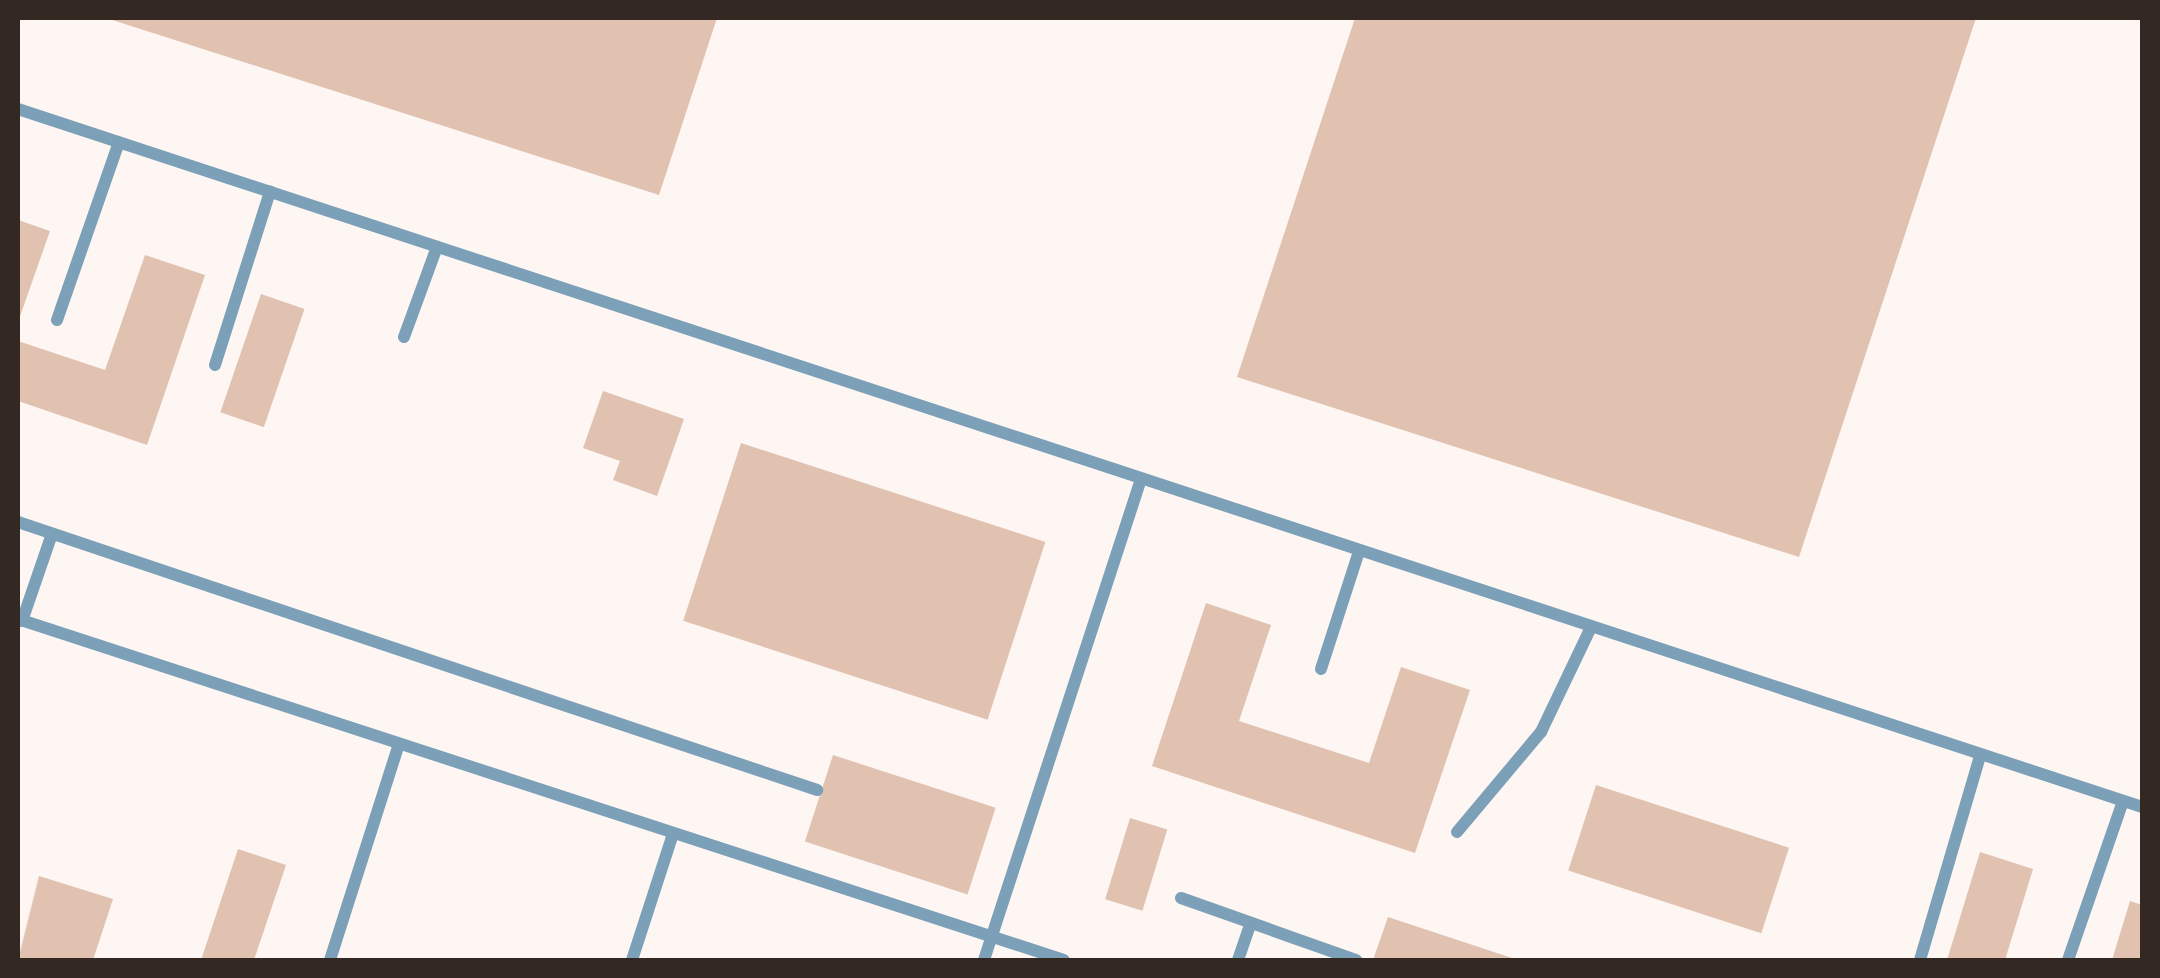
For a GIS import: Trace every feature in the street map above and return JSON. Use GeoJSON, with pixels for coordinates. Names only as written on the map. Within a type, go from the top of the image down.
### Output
{"type":"FeatureCollection","features":[{"type":"Feature","properties":{"kind":"lane"},"geometry":{"type":"LineString","coordinates":[[18,108],[2142,807]]}},
{"type":"Feature","properties":{"kind":"lane"},"geometry":{"type":"LineString","coordinates":[[57,320],[119,142]]}},
{"type":"Feature","properties":{"kind":"lane"},"geometry":{"type":"LineString","coordinates":[[215,364],[270,192]]}},
{"type":"Feature","properties":{"kind":"lane"},"geometry":{"type":"LineString","coordinates":[[404,337],[437,247]]}},
{"type":"Feature","properties":{"kind":"lane"},"geometry":{"type":"LineString","coordinates":[[984,960],[1142,480]]}},
{"type":"Feature","properties":{"kind":"lane"},"geometry":{"type":"LineString","coordinates":[[18,522],[817,790]]}},
{"type":"Feature","properties":{"kind":"lane"},"geometry":{"type":"LineString","coordinates":[[52,534],[20,620],[1064,960]]}},
{"type":"Feature","properties":{"kind":"lane"},"geometry":{"type":"LineString","coordinates":[[1320,669],[1359,551]]}},
{"type":"Feature","properties":{"kind":"lane"},"geometry":{"type":"LineString","coordinates":[[1457,832],[1541,732],[1592,627]]}},
{"type":"Feature","properties":{"kind":"lane"},"geometry":{"type":"LineString","coordinates":[[330,960],[399,744]]}},
{"type":"Feature","properties":{"kind":"lane"},"geometry":{"type":"LineString","coordinates":[[1920,960],[1980,756]]}},
{"type":"Feature","properties":{"kind":"lane"},"geometry":{"type":"LineString","coordinates":[[2068,960],[2123,801]]}},
{"type":"Feature","properties":{"kind":"lane"},"geometry":{"type":"LineString","coordinates":[[632,960],[673,834]]}},
{"type":"Feature","properties":{"kind":"lane"},"geometry":{"type":"LineString","coordinates":[[1181,898],[1250,926],[1356,960]]}},
{"type":"Feature","properties":{"kind":"lane"},"geometry":{"type":"LineString","coordinates":[[1238,960],[1250,926]]}},
{"type":"Feature","properties":{"kind":"building"},"geometry":{"type":"Polygon","coordinates":[[[106,18],[717,18],[659,195],[106,18]]]}},
{"type":"Feature","properties":{"kind":"building"},"geometry":{"type":"Polygon","coordinates":[[[1355,18],[1976,18],[1799,557],[1237,377],[1355,18]]]}},
{"type":"Feature","properties":{"kind":"building"},"geometry":{"type":"Polygon","coordinates":[[[18,220],[50,231],[18,322],[18,220]]]}},
{"type":"Feature","properties":{"kind":"building"},"geometry":{"type":"Polygon","coordinates":[[[145,255],[205,275],[147,445],[18,401],[18,341],[105,370],[145,255]]]}},
{"type":"Feature","properties":{"kind":"building"},"geometry":{"type":"Polygon","coordinates":[[[261,294],[304,309],[264,427],[220,412],[261,294]]]}},
{"type":"Feature","properties":{"kind":"building"},"geometry":{"type":"Polygon","coordinates":[[[603,391],[684,419],[657,496],[613,480],[620,461],[583,448],[603,391]]]}},
{"type":"Feature","properties":{"kind":"building"},"geometry":{"type":"Polygon","coordinates":[[[741,443],[1045,542],[988,720],[683,621],[741,443]]]}},
{"type":"Feature","properties":{"kind":"building"},"geometry":{"type":"Polygon","coordinates":[[[1206,603],[1271,625],[1239,721],[1369,763],[1401,667],[1470,690],[1415,853],[1152,766],[1206,603]]]}},
{"type":"Feature","properties":{"kind":"building"},"geometry":{"type":"Polygon","coordinates":[[[833,755],[996,808],[968,894],[805,842],[833,755]]]}},
{"type":"Feature","properties":{"kind":"building"},"geometry":{"type":"Polygon","coordinates":[[[1596,785],[1789,848],[1761,933],[1568,871],[1596,785]]]}},
{"type":"Feature","properties":{"kind":"building"},"geometry":{"type":"Polygon","coordinates":[[[1130,818],[1167,829],[1142,911],[1105,899],[1130,818]]]}},
{"type":"Feature","properties":{"kind":"building"},"geometry":{"type":"Polygon","coordinates":[[[238,849],[286,865],[254,960],[201,960],[238,849]]]}},
{"type":"Feature","properties":{"kind":"building"},"geometry":{"type":"Polygon","coordinates":[[[1980,852],[2033,869],[2005,960],[1947,960],[1980,852]]]}},
{"type":"Feature","properties":{"kind":"building"},"geometry":{"type":"Polygon","coordinates":[[[39,876],[113,899],[93,960],[18,960],[39,876]]]}},
{"type":"Feature","properties":{"kind":"building"},"geometry":{"type":"Polygon","coordinates":[[[2130,901],[2142,905],[2142,960],[2112,960],[2130,901]]]}},
{"type":"Feature","properties":{"kind":"building"},"geometry":{"type":"Polygon","coordinates":[[[1388,917],[1518,960],[1373,960],[1388,917]]]}}]}
